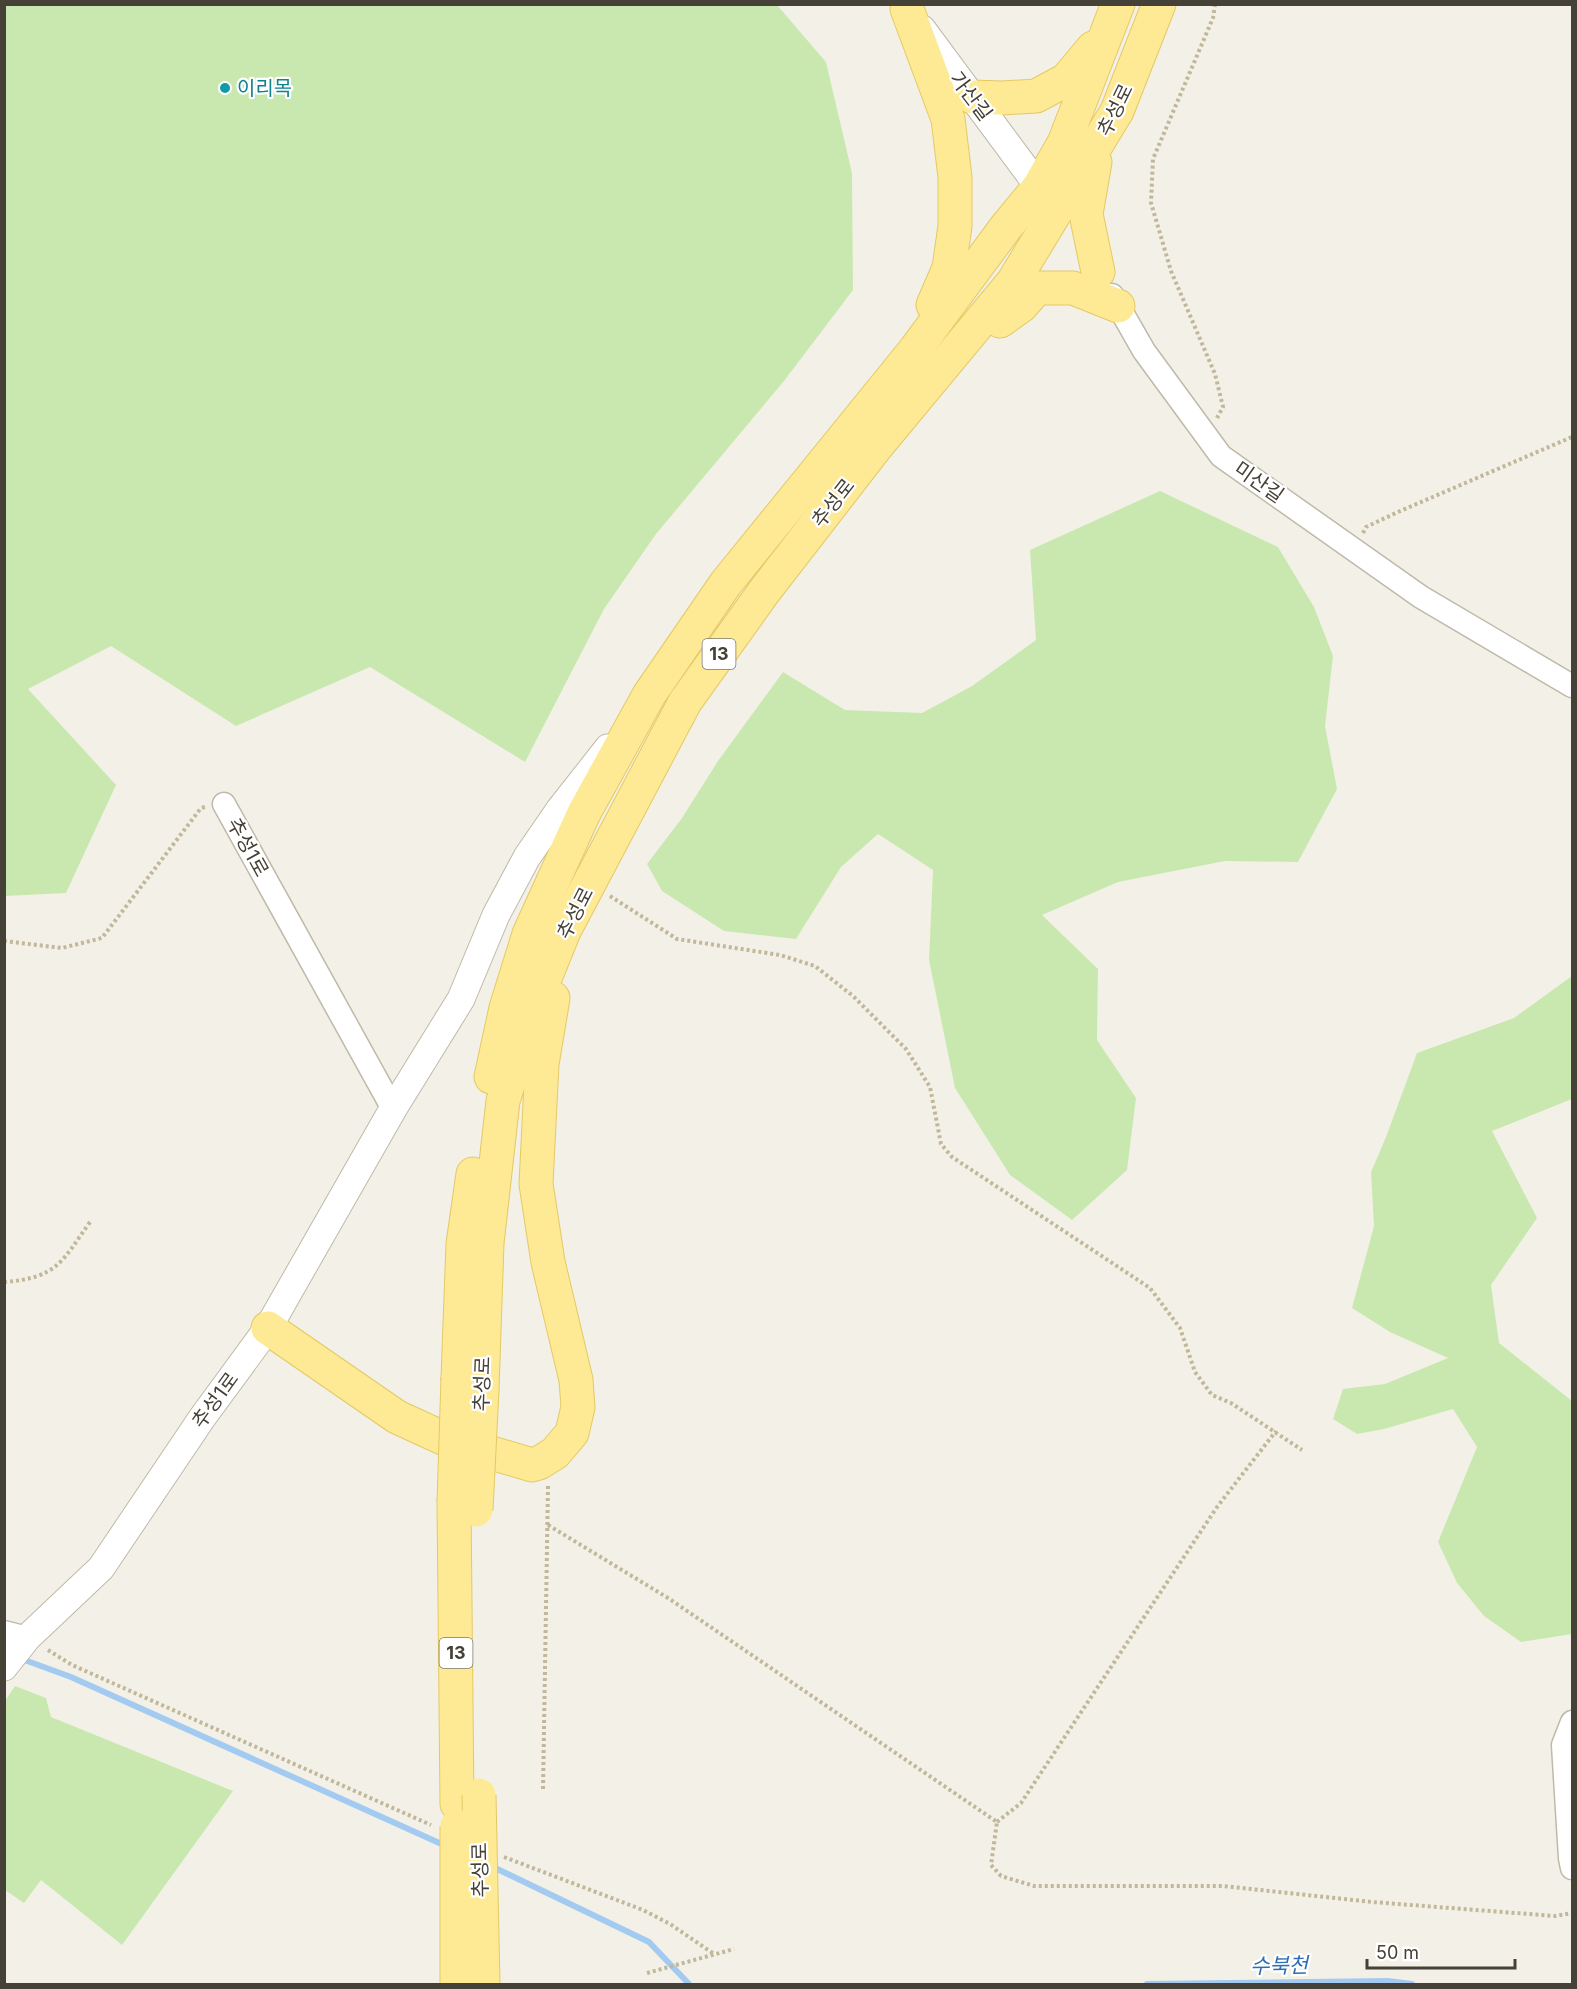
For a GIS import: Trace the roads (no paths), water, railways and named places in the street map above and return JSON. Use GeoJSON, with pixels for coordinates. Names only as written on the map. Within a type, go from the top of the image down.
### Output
{"type":"FeatureCollection","features":[{"type":"Feature","properties":{"kind":"main road","name":"추성로"},"geometry":{"type":"LineString","coordinates":[[470,1384],[463,1244],[476,1148],[506,1008],[529,934],[584,813],[649,695],[726,583],[915,350],[1006,227],[1050,195],[1097,146],[1117,111],[1159,4]]}},
{"type":"Feature","properties":{"kind":"main road"},"geometry":{"type":"LineString","coordinates":[[905,7],[948,119],[955,177],[955,226],[949,268],[915,350]]}},
{"type":"Feature","properties":{"kind":"main road","name":"추성로"},"geometry":{"type":"LineString","coordinates":[[457,1984],[465,1506],[470,1384],[503,1101],[529,1018],[564,931],[685,702],[791,556],[876,447],[1013,282],[1050,195],[1064,143],[1113,18]]}},
{"type":"Feature","properties":{"kind":"main road"},"geometry":{"type":"LineString","coordinates":[[972,97],[1036,96],[1065,80],[1113,18]]}},
{"type":"Feature","properties":{"kind":"main road"},"geometry":{"type":"LineString","coordinates":[[1097,146],[1086,214],[1098,272]]}},
{"type":"Feature","properties":{"kind":"main road"},"geometry":{"type":"LineString","coordinates":[[952,356],[1021,306],[1037,288],[1073,288],[1118,306]]}},
{"type":"Feature","properties":{"kind":"main road"},"geometry":{"type":"LineString","coordinates":[[268,1328],[398,1417],[445,1439],[532,1465],[555,1453],[572,1432],[578,1407],[576,1380],[548,1262],[536,1184],[542,1064],[564,931]]}},
{"type":"Feature","properties":{"kind":"main road","name":"추성로"},"geometry":{"type":"LineString","coordinates":[[459,1809],[483,1984]]}},
{"type":"Feature","properties":{"kind":"street","name":"가산길"},"geometry":{"type":"LineString","coordinates":[[905,7],[972,97],[1050,195]]}},
{"type":"Feature","properties":{"kind":"street","name":"미산길"},"geometry":{"type":"LineString","coordinates":[[1050,195],[1070,210],[1083,233],[1098,272],[1144,351],[1221,456],[1421,597],[1572,686]]}},
{"type":"Feature","properties":{"kind":"street","name":"추성1로"},"geometry":{"type":"LineString","coordinates":[[13,1647],[101,1568],[202,1418],[268,1328],[393,1109],[461,999],[496,915],[527,857],[560,809],[649,695]]}},
{"type":"Feature","properties":{"kind":"street","name":"추성1로"},"geometry":{"type":"LineString","coordinates":[[224,804],[393,1109]]}},
{"type":"Feature","properties":{"kind":"street"},"geometry":{"type":"LineString","coordinates":[[1572,1722],[1563,1745],[1572,1868]]}},
{"type":"Feature","properties":{"kind":"waterway"},"geometry":{"type":"LineString","coordinates":[[19,1658],[71,1677],[446,1846]]}},
{"type":"Feature","properties":{"kind":"waterway"},"geometry":{"type":"LineString","coordinates":[[491,1866],[649,1942],[689,1984]]}},
{"type":"Feature","properties":{"kind":"waterway","name":"수북천"},"geometry":{"type":"LineString","coordinates":[[1147,1984],[1388,1981],[1412,1984]]}},
{"type":"Feature","properties":{"kind":"place","name":"이리목"},"geometry":{"type":"Point","coordinates":[225,88]}}]}
